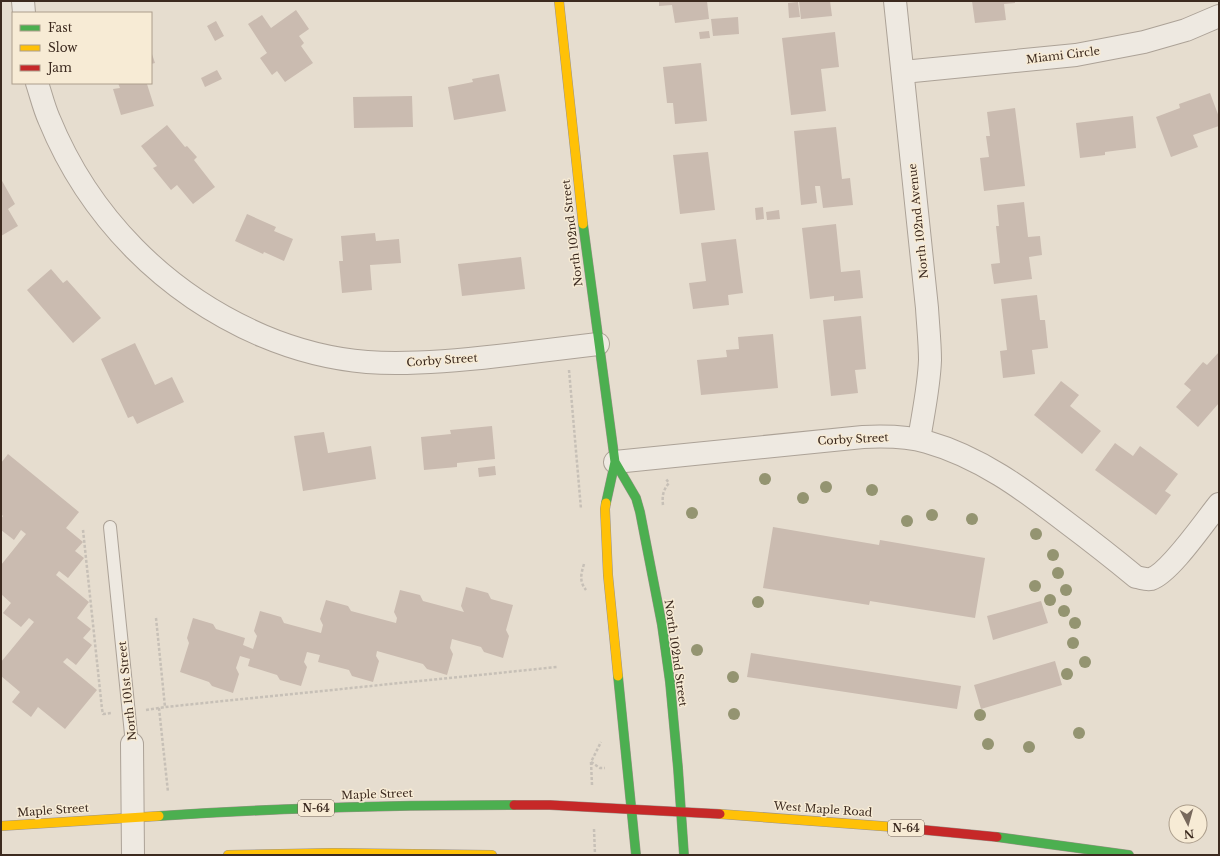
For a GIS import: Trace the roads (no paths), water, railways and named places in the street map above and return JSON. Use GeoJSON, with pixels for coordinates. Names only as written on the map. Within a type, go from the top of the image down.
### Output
{"type":"FeatureCollection","features":[{"type":"Feature","properties":{"kind":"main road","name":"North 102nd Street"},"geometry":{"type":"LineString","coordinates":[[559,1],[581,207],[598,344],[615,462],[605,509],[606,538],[608,575],[636,855]]}},
{"type":"Feature","properties":{"kind":"main road","name":"North 102nd Street"},"geometry":{"type":"LineString","coordinates":[[615,462],[636,498],[659,607],[668,670],[682,812],[684,855]]}},
{"type":"Feature","properties":{"kind":"main road","name":"Maple Street"},"geometry":{"type":"LineString","coordinates":[[1,826],[251,810],[423,805],[550,805],[682,812]]}},
{"type":"Feature","properties":{"kind":"main road","name":"West Maple Road"},"geometry":{"type":"LineString","coordinates":[[682,812],[838,822],[979,834],[1129,855]]}},
{"type":"Feature","properties":{"kind":"main road"},"geometry":{"type":"LineString","coordinates":[[228,855],[325,853],[492,855]]}},
{"type":"Feature","properties":{"kind":"street"},"geometry":{"type":"LineString","coordinates":[[23,1],[24,12]]}},
{"type":"Feature","properties":{"kind":"street","name":"North 102nd Avenue"},"geometry":{"type":"LineString","coordinates":[[895,1],[927,308],[930,360],[919,440]]}},
{"type":"Feature","properties":{"kind":"street","name":"Miami Circle"},"geometry":{"type":"LineString","coordinates":[[903,72],[1076,55],[1144,42],[1186,30],[1219,16]]}},
{"type":"Feature","properties":{"kind":"street","name":"Corby Street"},"geometry":{"type":"LineString","coordinates":[[37,84],[48,118],[74,172],[103,213],[133,248],[165,278],[206,306],[249,330],[320,355],[367,362],[400,363],[461,360],[598,344]]}},
{"type":"Feature","properties":{"kind":"street","name":"Corby Street"},"geometry":{"type":"LineString","coordinates":[[615,462],[864,437],[883,436],[919,440],[957,452],[1000,474],[1034,497],[1136,577],[1146,580],[1153,578],[1170,566],[1219,504]]}},
{"type":"Feature","properties":{"kind":"street","name":"North 101st Street"},"geometry":{"type":"LineString","coordinates":[[132,744],[133,855]]}},
{"type":"Feature","properties":{"kind":"lane","name":"North 101st Street"},"geometry":{"type":"LineString","coordinates":[[110,527],[132,744]]}}]}
